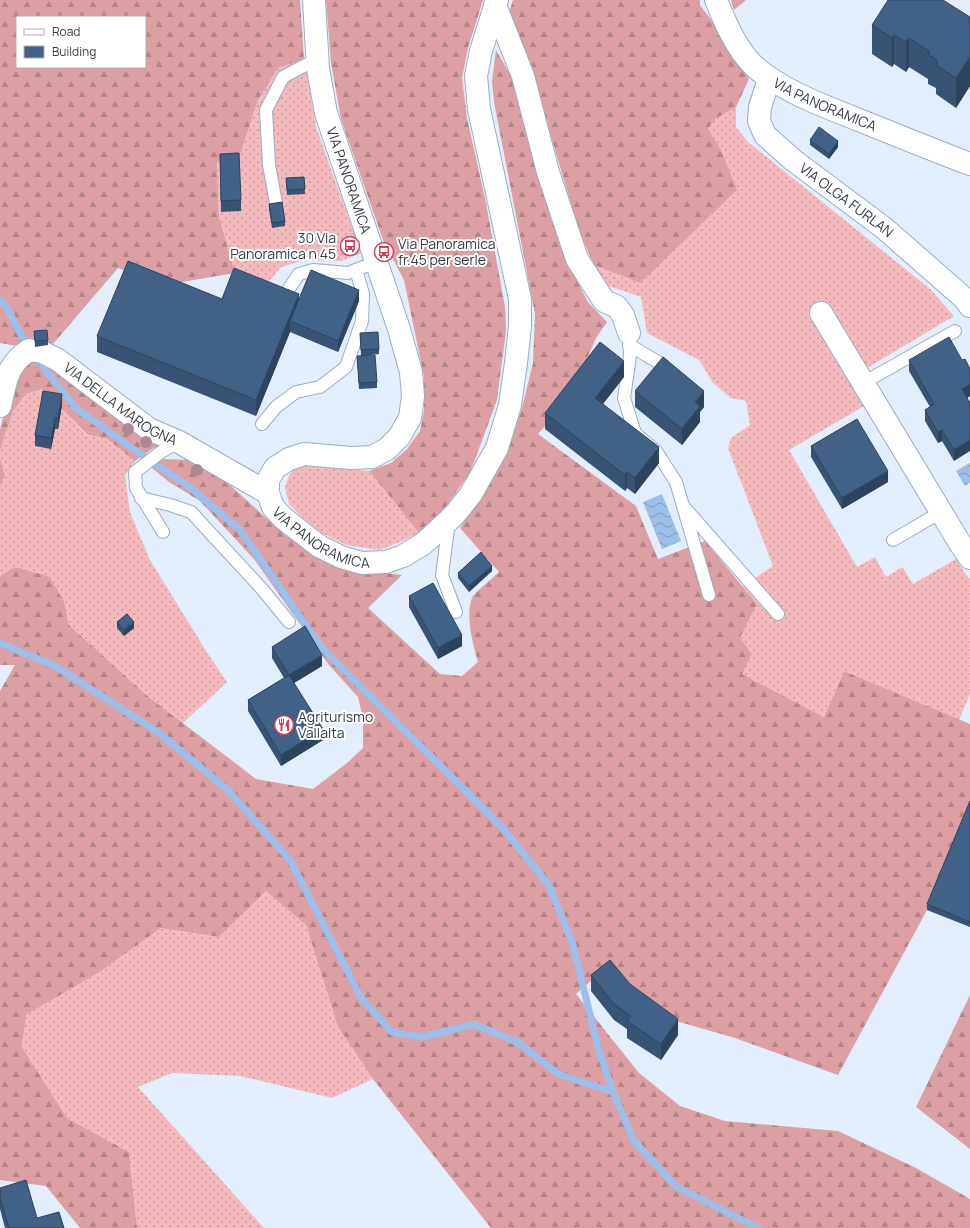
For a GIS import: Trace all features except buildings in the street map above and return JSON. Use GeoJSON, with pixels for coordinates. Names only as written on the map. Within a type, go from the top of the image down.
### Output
{"type":"FeatureCollection","features":[{"type":"Feature","properties":{"kind":"street","name":"VIA PANORAMICA"},"geometry":{"type":"LineString","coordinates":[[314,0],[318,69],[326,113],[399,329],[411,372],[413,396],[410,418],[399,437],[387,449],[372,456],[351,458],[304,454],[289,459],[275,468],[271,474],[268,480],[268,493],[273,507],[282,518],[319,546],[340,557],[362,563],[386,562],[403,556],[423,544],[456,514],[471,494],[497,448],[510,405],[520,326],[520,299],[478,109],[476,76],[481,51],[496,2]]}},
{"type":"Feature","properties":{"kind":"street","name":"VIA PANORAMICA"},"geometry":{"type":"LineString","coordinates":[[716,0],[724,20],[738,44],[751,63],[769,79],[820,104],[970,164]]}},
{"type":"Feature","properties":{"kind":"street","name":"VIA PANORAMICA"},"geometry":{"type":"LineString","coordinates":[[496,2],[523,76],[548,172],[577,259],[604,301],[616,306],[624,315],[629,339]]}},
{"type":"Feature","properties":{"kind":"street","name":"VIA OLGA FURLAN"},"geometry":{"type":"LineString","coordinates":[[769,79],[760,106],[759,121],[765,135],[793,160],[884,228],[965,299],[970,306]]}},
{"type":"Feature","properties":{"kind":"street"},"geometry":{"type":"LineString","coordinates":[[821,313],[970,558]]}},
{"type":"Feature","properties":{"kind":"street","name":"VIA DELLA MAROGNA"},"geometry":{"type":"LineString","coordinates":[[0,406],[9,370],[21,355],[29,350],[42,352],[58,360],[149,429],[170,447],[268,493]]}},
{"type":"Feature","properties":{"kind":"lane"},"geometry":{"type":"LineString","coordinates":[[276,202],[269,165],[266,110],[283,77],[317,59]]}},
{"type":"Feature","properties":{"kind":"lane"},"geometry":{"type":"LineString","coordinates":[[286,293],[300,274],[313,270],[348,273],[376,262]]}},
{"type":"Feature","properties":{"kind":"lane"},"geometry":{"type":"LineString","coordinates":[[262,424],[276,407],[296,392],[320,386],[346,367],[362,321],[363,294],[356,270]]}},
{"type":"Feature","properties":{"kind":"lane"},"geometry":{"type":"LineString","coordinates":[[863,383],[955,331]]}},
{"type":"Feature","properties":{"kind":"lane"},"geometry":{"type":"LineString","coordinates":[[629,339],[663,365]]}},
{"type":"Feature","properties":{"kind":"lane"},"geometry":{"type":"LineString","coordinates":[[629,339],[630,356],[624,398],[636,433],[656,451],[676,482],[709,596]]}},
{"type":"Feature","properties":{"kind":"lane"},"geometry":{"type":"LineString","coordinates":[[163,532],[136,488],[135,472],[170,447]]}},
{"type":"Feature","properties":{"kind":"lane"},"geometry":{"type":"LineString","coordinates":[[141,498],[191,512],[289,622]]}},
{"type":"Feature","properties":{"kind":"lane"},"geometry":{"type":"LineString","coordinates":[[682,505],[778,614]]}},
{"type":"Feature","properties":{"kind":"lane"},"geometry":{"type":"LineString","coordinates":[[893,540],[941,512]]}},
{"type":"Feature","properties":{"kind":"lane"},"geometry":{"type":"LineString","coordinates":[[449,520],[442,575],[456,612]]}},
{"type":"Feature","properties":{"kind":"shaded area"},"geometry":{"type":"Polygon","coordinates":[[[304,59],[316,127],[361,253],[341,261],[305,260],[281,267],[264,287],[235,273],[219,216],[217,162],[238,161],[258,100],[278,68],[304,59]]]}},
{"type":"Feature","properties":{"kind":"shaded area"},"geometry":{"type":"Polygon","coordinates":[[[736,107],[736,127],[748,142],[930,289],[954,316],[867,368],[825,302],[809,311],[864,406],[789,450],[857,567],[875,557],[886,577],[903,568],[913,584],[956,559],[970,579],[970,694],[959,720],[844,671],[824,717],[742,674],[740,638],[757,604],[742,587],[773,566],[728,448],[731,438],[750,425],[746,401],[731,398],[713,383],[699,360],[647,333],[641,297],[603,284],[594,265],[640,283],[720,148],[708,128],[717,118],[736,107]]]}},
{"type":"Feature","properties":{"kind":"shaded area"},"geometry":{"type":"Polygon","coordinates":[[[43,389],[87,435],[106,438],[135,461],[125,475],[130,512],[150,560],[227,682],[183,723],[150,698],[69,625],[64,602],[15,567],[0,576],[0,486],[5,476],[0,458],[0,450],[13,411],[26,394],[43,389]]]}},
{"type":"Feature","properties":{"kind":"shaded area"},"geometry":{"type":"Polygon","coordinates":[[[305,466],[369,471],[419,533],[380,550],[346,545],[312,528],[289,504],[285,488],[288,478],[293,470],[305,466]]]}},
{"type":"Feature","properties":{"kind":"shaded area"},"geometry":{"type":"Polygon","coordinates":[[[266,891],[306,925],[338,1027],[373,1079],[332,1098],[240,1076],[172,1073],[138,1087],[264,1228],[137,1228],[129,1152],[67,1118],[22,1047],[26,1015],[100,972],[161,928],[219,937],[266,891]]]}},
{"type":"Feature","properties":{"kind":"green space"},"geometry":{"type":"Polygon","coordinates":[[[0,0],[300,0],[304,59],[278,68],[258,100],[238,161],[217,162],[219,216],[235,273],[164,285],[118,268],[47,351],[0,343],[0,0]]]}},
{"type":"Feature","properties":{"kind":"green space"},"geometry":{"type":"Polygon","coordinates":[[[326,0],[483,0],[468,48],[462,78],[467,118],[486,203],[505,307],[506,331],[497,400],[470,473],[442,512],[419,533],[369,471],[391,463],[407,449],[420,431],[424,411],[424,377],[404,280],[383,240],[341,119],[331,63],[326,0]]]}},
{"type":"Feature","properties":{"kind":"green space"},"geometry":{"type":"Polygon","coordinates":[[[513,0],[700,0],[700,5],[729,44],[749,79],[736,107],[717,118],[708,128],[720,148],[737,190],[640,283],[594,265],[579,231],[545,116],[509,12],[513,0]]]}},
{"type":"Feature","properties":{"kind":"green space"},"geometry":{"type":"Polygon","coordinates":[[[731,0],[746,0],[734,10],[731,0]]]}},
{"type":"Feature","properties":{"kind":"green space"},"geometry":{"type":"Polygon","coordinates":[[[496,50],[518,88],[551,219],[573,273],[588,302],[607,322],[596,338],[586,361],[550,420],[538,434],[636,506],[658,559],[705,541],[757,604],[740,638],[752,654],[742,674],[824,717],[844,671],[970,724],[970,807],[927,910],[838,1075],[735,1038],[676,1021],[628,986],[609,965],[576,994],[639,1073],[680,1106],[725,1121],[838,1131],[916,1168],[970,1199],[970,1228],[491,1228],[373,1079],[338,1027],[306,925],[266,891],[219,937],[161,928],[100,972],[26,1015],[22,1047],[67,1118],[129,1152],[137,1228],[80,1228],[46,1186],[0,1180],[0,691],[15,665],[0,665],[0,576],[15,567],[50,577],[64,602],[69,625],[150,698],[256,779],[313,789],[347,763],[363,748],[363,719],[358,697],[329,665],[254,559],[200,501],[169,482],[152,468],[163,459],[193,460],[231,486],[285,535],[335,567],[402,575],[368,608],[440,674],[462,676],[478,662],[470,630],[470,605],[474,595],[499,572],[460,528],[509,447],[522,408],[533,363],[535,314],[494,102],[492,81],[496,50]]]}},
{"type":"Feature","properties":{"kind":"green space"},"geometry":{"type":"Polygon","coordinates":[[[44,359],[167,443],[152,449],[135,461],[106,438],[88,435],[42,389],[26,394],[13,411],[0,450],[0,430],[9,392],[24,363],[44,359]]]}},
{"type":"Feature","properties":{"kind":"green space"},"geometry":{"type":"Polygon","coordinates":[[[0,458],[5,476],[0,486],[0,458]]]}},
{"type":"Feature","properties":{"kind":"green space"},"geometry":{"type":"Polygon","coordinates":[[[970,995],[970,1149],[916,1107],[970,995]]]}},
{"type":"Feature","properties":{"kind":"water"},"geometry":{"type":"Polygon","coordinates":[[[970,463],[970,483],[965,486],[956,471],[970,463]]]}},
{"type":"Feature","properties":{"kind":"water"},"geometry":{"type":"Polygon","coordinates":[[[662,494],[681,541],[662,549],[643,502],[662,494]]]}},
{"type":"Feature","properties":{"kind":"waterway"},"geometry":{"type":"LineString","coordinates":[[0,300],[6,306],[28,348]]}},
{"type":"Feature","properties":{"kind":"waterway"},"geometry":{"type":"LineString","coordinates":[[34,356],[77,409],[192,489],[240,530],[322,648],[501,826],[549,885],[573,945],[598,1047],[613,1092]]}},
{"type":"Feature","properties":{"kind":"waterway"},"geometry":{"type":"LineString","coordinates":[[0,643],[55,666],[159,733],[228,790],[290,860],[362,999],[392,1032],[423,1037],[474,1024],[519,1043],[558,1074],[613,1092],[634,1141],[677,1187],[758,1228]]}},
{"type":"Feature","properties":{"kind":"place","name":"30 Via Panoramica n 45"},"geometry":{"type":"Point","coordinates":[350,246]}},
{"type":"Feature","properties":{"kind":"place","name":"Via Panoramica fr.45 per serle"},"geometry":{"type":"Point","coordinates":[384,252]}},
{"type":"Feature","properties":{"kind":"place","name":"Agriturismo Vallalta"},"geometry":{"type":"Point","coordinates":[284,725]}}]}
